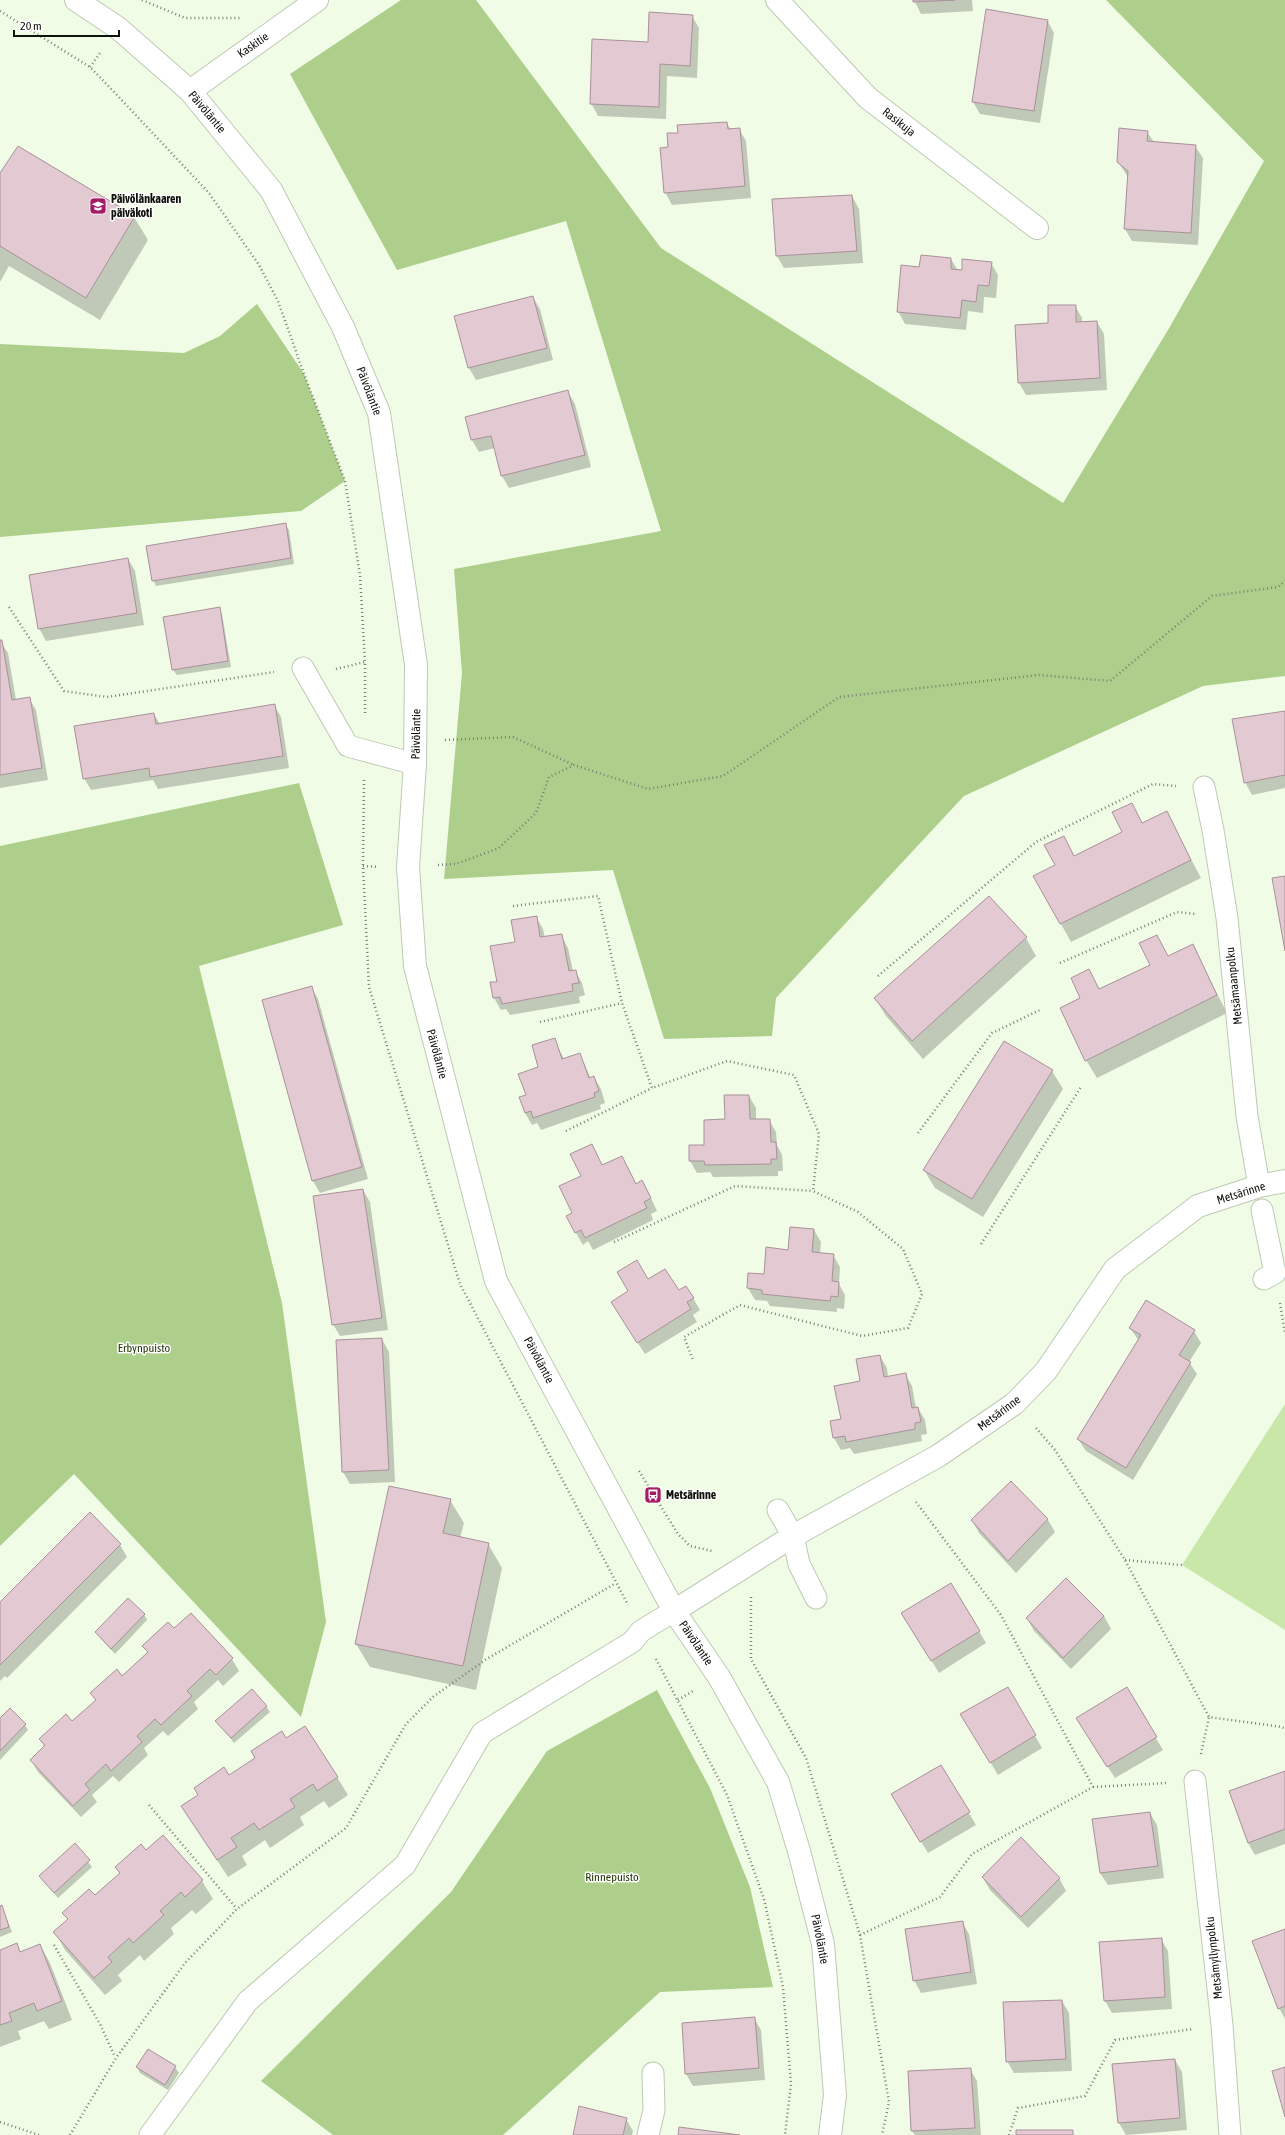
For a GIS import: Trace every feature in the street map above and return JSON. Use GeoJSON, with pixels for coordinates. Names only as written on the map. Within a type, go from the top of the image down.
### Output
{"type":"FeatureCollection","features":[{"type":"Feature","properties":{"kind":"street","name":"Päivöläntie"},"geometry":{"type":"LineString","coordinates":[[76,0],[118,28],[190,91],[271,190],[344,327],[378,413],[416,665],[416,741],[408,868],[414,966],[496,1281],[674,1611],[719,1677],[778,1782],[799,1851],[823,1944],[835,2096],[830,2135]]}},
{"type":"Feature","properties":{"kind":"street","name":"Kaskitie"},"geometry":{"type":"LineString","coordinates":[[190,91],[317,0]]}},
{"type":"Feature","properties":{"kind":"street","name":"Rasikuja"},"geometry":{"type":"LineString","coordinates":[[777,0],[868,98],[1037,228]]}},
{"type":"Feature","properties":{"kind":"street","name":"Metsärinne"},"geometry":{"type":"LineString","coordinates":[[674,1611],[793,1536],[938,1456],[1014,1404],[1046,1371],[1115,1269],[1198,1206],[1259,1186],[1285,1181]]}},
{"type":"Feature","properties":{"kind":"lane"},"geometry":{"type":"LineString","coordinates":[[303,668],[348,746],[415,764]]}},
{"type":"Feature","properties":{"kind":"lane","name":"Metsämaanpolku"},"geometry":{"type":"LineString","coordinates":[[1204,787],[1214,830],[1227,918],[1247,1116],[1259,1186]]}},
{"type":"Feature","properties":{"kind":"lane"},"geometry":{"type":"LineString","coordinates":[[1262,1210],[1275,1273],[1264,1279]]}},
{"type":"Feature","properties":{"kind":"lane"},"geometry":{"type":"LineString","coordinates":[[778,1510],[793,1536],[799,1564],[816,1598]]}},
{"type":"Feature","properties":{"kind":"lane"},"geometry":{"type":"LineString","coordinates":[[150,2135],[248,2000],[405,1865],[482,1733],[632,1642],[641,1631],[674,1611]]}},
{"type":"Feature","properties":{"kind":"lane","name":"Metsämyllynpolku"},"geometry":{"type":"LineString","coordinates":[[1196,1781],[1222,2025],[1230,2135]]}},
{"type":"Feature","properties":{"kind":"lane"},"geometry":{"type":"LineString","coordinates":[[648,2135],[654,2110],[653,2073]]}},
{"type":"Feature","properties":{"kind":"path"},"geometry":{"type":"LineString","coordinates":[[142,0],[185,18],[242,18]]}},
{"type":"Feature","properties":{"kind":"path"},"geometry":{"type":"LineString","coordinates":[[0,11],[90,67],[209,193],[259,265],[278,300],[304,374],[345,481],[360,575],[365,662],[363,866],[370,987],[460,1284],[727,1795],[764,1899],[783,1987],[792,2084],[785,2135]]}},
{"type":"Feature","properties":{"kind":"path"},"geometry":{"type":"LineString","coordinates":[[416,741],[513,738],[574,765],[648,789],[723,776],[839,697],[1039,675],[1110,681],[1212,596],[1278,587],[1285,581]]}},
{"type":"Feature","properties":{"kind":"path"},"geometry":{"type":"LineString","coordinates":[[9,606],[64,691],[107,697],[303,668],[326,671],[365,662]]}},
{"type":"Feature","properties":{"kind":"path"},"geometry":{"type":"LineString","coordinates":[[456,864],[499,848],[536,813],[549,777],[574,765]]}},
{"type":"Feature","properties":{"kind":"path"},"geometry":{"type":"LineString","coordinates":[[878,976],[1036,842],[1153,784],[1204,787]]}},
{"type":"Feature","properties":{"kind":"path"},"geometry":{"type":"LineString","coordinates":[[513,906],[598,896],[622,1003],[652,1088]]}},
{"type":"Feature","properties":{"kind":"path"},"geometry":{"type":"LineString","coordinates":[[1060,963],[1177,912],[1227,918]]}},
{"type":"Feature","properties":{"kind":"path"},"geometry":{"type":"LineString","coordinates":[[540,1022],[622,1003]]}},
{"type":"Feature","properties":{"kind":"path"},"geometry":{"type":"LineString","coordinates":[[918,1133],[992,1033],[1040,1010]]}},
{"type":"Feature","properties":{"kind":"path"},"geometry":{"type":"LineString","coordinates":[[566,1131],[652,1088],[727,1061],[794,1075],[819,1134],[813,1191]]}},
{"type":"Feature","properties":{"kind":"path"},"geometry":{"type":"LineString","coordinates":[[981,1244],[1081,1087]]}},
{"type":"Feature","properties":{"kind":"path"},"geometry":{"type":"LineString","coordinates":[[614,1242],[736,1186],[813,1191],[858,1212],[903,1249],[922,1294],[908,1328],[862,1336],[740,1305],[684,1337],[693,1360]]}},
{"type":"Feature","properties":{"kind":"path"},"geometry":{"type":"LineString","coordinates":[[860,1935],[940,1897],[972,1854],[1093,1786],[1196,1781],[1209,1717],[1124,1560],[1056,1450],[1036,1428],[1040,1422]]}},
{"type":"Feature","properties":{"kind":"path"},"geometry":{"type":"LineString","coordinates":[[639,1471],[678,1534],[690,1546],[726,1554],[751,1591],[751,1659]]}},
{"type":"Feature","properties":{"kind":"path"},"geometry":{"type":"LineString","coordinates":[[912,1496],[1001,1615],[1093,1786]]}},
{"type":"Feature","properties":{"kind":"path"},"geometry":{"type":"LineString","coordinates":[[1124,1560],[1182,1565]]}},
{"type":"Feature","properties":{"kind":"path"},"geometry":{"type":"LineString","coordinates":[[70,2135],[116,2058],[186,1963],[237,1909],[346,1828],[406,1724],[433,1696],[486,1660],[616,1583]]}},
{"type":"Feature","properties":{"kind":"path"},"geometry":{"type":"LineString","coordinates":[[1209,1717],[1284,1728],[1285,1723]]}},
{"type":"Feature","properties":{"kind":"path"},"geometry":{"type":"LineString","coordinates":[[149,1805],[237,1909]]}},
{"type":"Feature","properties":{"kind":"path"},"geometry":{"type":"LineString","coordinates":[[54,1945],[100,2024],[116,2058]]}},
{"type":"Feature","properties":{"kind":"path"},"geometry":{"type":"LineString","coordinates":[[1009,2135],[1018,2108],[1085,2096],[1115,2040],[1222,2025]]}},
{"type":"Feature","properties":{"kind":"path"},"geometry":{"type":"LineString","coordinates":[[0,2122],[39,2135]]}},
{"type":"Feature","properties":{"kind":"green space"},"geometry":{"type":"Polygon","coordinates":[[[401,0],[476,0],[661,248],[1063,503],[1168,330],[1264,161],[1106,0],[1285,0],[1285,676],[1203,686],[964,796],[776,998],[772,1036],[664,1039],[613,870],[444,879],[462,673],[454,569],[661,531],[566,221],[397,270],[290,74],[401,0]]]}},
{"type":"Feature","properties":{"kind":"green space"},"geometry":{"type":"Polygon","coordinates":[[[257,304],[304,374],[345,481],[301,511],[0,537],[0,344],[184,353],[220,336],[257,304]]]}},
{"type":"Feature","properties":{"kind":"green space","name":"Erbynpuisto"},"geometry":{"type":"Polygon","coordinates":[[[299,783],[343,925],[199,966],[282,1303],[326,1622],[301,1717],[74,1474],[0,1546],[0,846],[299,783]]]}},
{"type":"Feature","properties":{"kind":"green space"},"geometry":{"type":"Polygon","coordinates":[[[1285,1404],[1285,1630],[1182,1565],[1285,1404]]]}},
{"type":"Feature","properties":{"kind":"green space","name":"Rinnepuisto"},"geometry":{"type":"Polygon","coordinates":[[[657,1690],[710,1788],[750,1887],[773,1987],[660,1992],[503,2135],[333,2135],[261,2081],[451,1892],[547,1751],[657,1690]]]}},
{"type":"Feature","properties":{"kind":"building"},"geometry":{"type":"Polygon","coordinates":[[[913,0],[955,0],[913,2],[913,0]]]}},
{"type":"Feature","properties":{"kind":"building"},"geometry":{"type":"Polygon","coordinates":[[[986,9],[1048,20],[1034,111],[972,102],[986,9]]]}},
{"type":"Feature","properties":{"kind":"building"},"geometry":{"type":"Polygon","coordinates":[[[649,12],[693,15],[690,66],[660,64],[659,107],[590,104],[592,39],[648,42],[649,12]]]}},
{"type":"Feature","properties":{"kind":"building"},"geometry":{"type":"Polygon","coordinates":[[[727,122],[728,129],[740,128],[745,186],[664,193],[660,148],[668,147],[667,133],[678,133],[677,125],[727,122]]]}},
{"type":"Feature","properties":{"kind":"building"},"geometry":{"type":"Polygon","coordinates":[[[1119,128],[1148,131],[1147,141],[1196,145],[1191,233],[1124,229],[1128,171],[1117,162],[1119,128]]]}},
{"type":"Feature","properties":{"kind":"building"},"geometry":{"type":"Polygon","coordinates":[[[18,146],[135,216],[86,298],[0,246],[0,173],[18,146]]]}},
{"type":"Feature","properties":{"kind":"building"},"geometry":{"type":"Polygon","coordinates":[[[852,195],[857,251],[776,256],[772,199],[852,195]]]}},
{"type":"Feature","properties":{"kind":"building"},"geometry":{"type":"Polygon","coordinates":[[[921,255],[951,258],[951,269],[962,270],[962,259],[992,262],[989,286],[978,285],[976,302],[962,300],[960,318],[897,312],[901,265],[919,267],[921,255]]]}},
{"type":"Feature","properties":{"kind":"building"},"geometry":{"type":"Polygon","coordinates":[[[533,296],[547,348],[468,368],[454,316],[533,296]]]}},
{"type":"Feature","properties":{"kind":"building"},"geometry":{"type":"Polygon","coordinates":[[[1048,305],[1076,305],[1076,322],[1097,321],[1100,378],[1018,383],[1015,325],[1048,323],[1048,305]]]}},
{"type":"Feature","properties":{"kind":"building"},"geometry":{"type":"Polygon","coordinates":[[[568,390],[585,455],[501,476],[491,436],[471,440],[465,417],[568,390]]]}},
{"type":"Feature","properties":{"kind":"building"},"geometry":{"type":"Polygon","coordinates":[[[286,523],[291,558],[152,581],[146,546],[286,523]]]}},
{"type":"Feature","properties":{"kind":"building"},"geometry":{"type":"Polygon","coordinates":[[[128,558],[137,613],[38,629],[29,575],[128,558]]]}},
{"type":"Feature","properties":{"kind":"building"},"geometry":{"type":"Polygon","coordinates":[[[220,607],[228,661],[172,670],[163,617],[220,607]]]}},
{"type":"Feature","properties":{"kind":"building"},"geometry":{"type":"Polygon","coordinates":[[[0,640],[2,640],[12,700],[30,697],[42,768],[0,775],[0,640]]]}},
{"type":"Feature","properties":{"kind":"building"},"geometry":{"type":"Polygon","coordinates":[[[275,704],[283,756],[150,777],[149,768],[83,779],[74,726],[154,713],[156,724],[275,704]]]}},
{"type":"Feature","properties":{"kind":"building"},"geometry":{"type":"Polygon","coordinates":[[[1285,711],[1285,775],[1244,783],[1232,719],[1285,711]]]}},
{"type":"Feature","properties":{"kind":"building"},"geometry":{"type":"Polygon","coordinates":[[[1132,803],[1142,823],[1167,811],[1191,860],[1060,924],[1033,876],[1055,865],[1044,845],[1064,836],[1074,856],[1122,832],[1112,812],[1132,803]]]}},
{"type":"Feature","properties":{"kind":"building"},"geometry":{"type":"Polygon","coordinates":[[[1285,876],[1285,951],[1272,878],[1285,876]]]}},
{"type":"Feature","properties":{"kind":"building"},"geometry":{"type":"Polygon","coordinates":[[[989,896],[1027,937],[912,1041],[874,998],[989,896]]]}},
{"type":"Feature","properties":{"kind":"building"},"geometry":{"type":"Polygon","coordinates":[[[537,916],[540,937],[562,934],[569,971],[576,970],[579,983],[572,984],[573,991],[502,1004],[500,997],[493,998],[490,982],[497,982],[490,946],[515,942],[511,920],[537,916]]]}},
{"type":"Feature","properties":{"kind":"building"},"geometry":{"type":"Polygon","coordinates":[[[1157,935],[1168,956],[1193,944],[1217,995],[1085,1061],[1060,1008],[1080,998],[1071,978],[1089,969],[1099,989],[1150,965],[1139,943],[1157,935]]]}},
{"type":"Feature","properties":{"kind":"building"},"geometry":{"type":"Polygon","coordinates":[[[312,986],[362,1167],[312,1181],[262,1000],[312,986]]]}},
{"type":"Feature","properties":{"kind":"building"},"geometry":{"type":"Polygon","coordinates":[[[555,1038],[562,1059],[580,1053],[589,1078],[594,1076],[599,1091],[594,1093],[595,1097],[533,1118],[531,1111],[525,1113],[519,1097],[526,1095],[518,1074],[538,1067],[532,1045],[555,1038]]]}},
{"type":"Feature","properties":{"kind":"building"},"geometry":{"type":"Polygon","coordinates":[[[1004,1041],[1053,1070],[972,1199],[923,1170],[1004,1041]]]}},
{"type":"Feature","properties":{"kind":"building"},"geometry":{"type":"Polygon","coordinates":[[[724,1095],[749,1095],[750,1119],[770,1119],[771,1142],[776,1142],[777,1159],[771,1159],[771,1164],[705,1165],[704,1161],[689,1161],[689,1145],[704,1145],[704,1120],[725,1119],[724,1095]]]}},
{"type":"Feature","properties":{"kind":"building"},"geometry":{"type":"Polygon","coordinates":[[[592,1144],[602,1165],[622,1156],[636,1184],[642,1180],[651,1198],[644,1202],[647,1208],[585,1238],[581,1230],[575,1233],[566,1216],[572,1213],[559,1186],[581,1176],[570,1154],[592,1144]]]}},
{"type":"Feature","properties":{"kind":"building"},"geometry":{"type":"Polygon","coordinates":[[[363,1189],[382,1318],[332,1325],[313,1196],[363,1189]]]}},
{"type":"Feature","properties":{"kind":"building"},"geometry":{"type":"Polygon","coordinates":[[[790,1227],[814,1229],[812,1252],[834,1254],[832,1281],[839,1282],[838,1297],[831,1296],[830,1301],[762,1294],[762,1290],[747,1288],[748,1273],[764,1274],[766,1247],[788,1250],[790,1227]]]}},
{"type":"Feature","properties":{"kind":"building"},"geometry":{"type":"Polygon","coordinates":[[[637,1260],[648,1279],[665,1269],[679,1290],[686,1286],[694,1298],[687,1302],[691,1309],[637,1343],[611,1302],[628,1291],[617,1272],[637,1260]]]}},
{"type":"Feature","properties":{"kind":"building"},"geometry":{"type":"Polygon","coordinates":[[[1146,1300],[1195,1330],[1179,1355],[1191,1362],[1126,1468],[1077,1439],[1141,1335],[1129,1328],[1146,1300]]]}},
{"type":"Feature","properties":{"kind":"building"},"geometry":{"type":"Polygon","coordinates":[[[382,1338],[389,1470],[342,1472],[336,1340],[382,1338]]]}},
{"type":"Feature","properties":{"kind":"building"},"geometry":{"type":"Polygon","coordinates":[[[880,1355],[884,1377],[906,1373],[912,1408],[918,1407],[921,1422],[915,1423],[915,1429],[846,1442],[845,1436],[833,1438],[830,1421],[841,1419],[834,1386],[860,1381],[856,1359],[880,1355]]]}},
{"type":"Feature","properties":{"kind":"building"},"geometry":{"type":"Polygon","coordinates":[[[1011,1481],[1048,1519],[1008,1561],[971,1520],[1011,1481]]]}},
{"type":"Feature","properties":{"kind":"building"},"geometry":{"type":"Polygon","coordinates":[[[389,1486],[451,1499],[443,1533],[489,1543],[463,1666],[355,1644],[389,1486]]]}},
{"type":"Feature","properties":{"kind":"building"},"geometry":{"type":"Polygon","coordinates":[[[90,1512],[121,1544],[0,1665],[0,1602],[90,1512]]]}},
{"type":"Feature","properties":{"kind":"building"},"geometry":{"type":"Polygon","coordinates":[[[1066,1578],[1104,1616],[1063,1658],[1026,1618],[1066,1578]]]}},
{"type":"Feature","properties":{"kind":"building"},"geometry":{"type":"Polygon","coordinates":[[[951,1583],[980,1631],[931,1661],[901,1613],[951,1583]]]}},
{"type":"Feature","properties":{"kind":"building"},"geometry":{"type":"Polygon","coordinates":[[[128,1598],[145,1614],[111,1649],[95,1632],[128,1598]]]}},
{"type":"Feature","properties":{"kind":"building"},"geometry":{"type":"Polygon","coordinates":[[[191,1613],[233,1658],[216,1675],[210,1669],[187,1691],[192,1696],[161,1725],[155,1719],[137,1736],[142,1742],[111,1771],[106,1764],[85,1784],[90,1790],[73,1806],[30,1760],[45,1745],[39,1739],[66,1714],[72,1721],[96,1700],[90,1693],[117,1669],[122,1676],[148,1652],[142,1646],[168,1622],[174,1628],[191,1613]]]}},
{"type":"Feature","properties":{"kind":"building"},"geometry":{"type":"Polygon","coordinates":[[[1008,1687],[1036,1735],[990,1763],[960,1714],[1008,1687]]]}},
{"type":"Feature","properties":{"kind":"building"},"geometry":{"type":"Polygon","coordinates":[[[1127,1687],[1157,1737],[1107,1767],[1076,1718],[1127,1687]]]}},
{"type":"Feature","properties":{"kind":"building"},"geometry":{"type":"Polygon","coordinates":[[[252,1689],[267,1706],[231,1738],[215,1721],[252,1689]]]}},
{"type":"Feature","properties":{"kind":"building"},"geometry":{"type":"Polygon","coordinates":[[[10,1708],[26,1724],[0,1751],[0,1718],[10,1708]]]}},
{"type":"Feature","properties":{"kind":"building"},"geometry":{"type":"Polygon","coordinates":[[[305,1726],[338,1777],[317,1791],[313,1784],[290,1799],[295,1807],[259,1830],[254,1823],[231,1838],[237,1847],[217,1860],[181,1806],[198,1795],[194,1788],[224,1767],[229,1775],[255,1758],[251,1751],[282,1731],[286,1738],[305,1726]]]}},
{"type":"Feature","properties":{"kind":"building"},"geometry":{"type":"Polygon","coordinates":[[[941,1765],[970,1812],[920,1842],[891,1794],[941,1765]]]}},
{"type":"Feature","properties":{"kind":"building"},"geometry":{"type":"Polygon","coordinates":[[[1285,1771],[1285,1829],[1248,1843],[1229,1791],[1285,1771]]]}},
{"type":"Feature","properties":{"kind":"building"},"geometry":{"type":"Polygon","coordinates":[[[1150,1812],[1158,1866],[1100,1873],[1092,1819],[1150,1812]]]}},
{"type":"Feature","properties":{"kind":"building"},"geometry":{"type":"Polygon","coordinates":[[[163,1835],[203,1880],[185,1897],[181,1892],[160,1911],[164,1915],[133,1943],[129,1938],[108,1957],[112,1962],[94,1978],[53,1932],[68,1919],[62,1913],[89,1889],[95,1895],[120,1873],[115,1867],[141,1844],[146,1850],[163,1835]]]}},
{"type":"Feature","properties":{"kind":"building"},"geometry":{"type":"Polygon","coordinates":[[[1021,1837],[1060,1878],[1021,1917],[982,1877],[1021,1837]]]}},
{"type":"Feature","properties":{"kind":"building"},"geometry":{"type":"Polygon","coordinates":[[[75,1843],[90,1860],[54,1893],[39,1876],[75,1843]]]}},
{"type":"Feature","properties":{"kind":"building"},"geometry":{"type":"Polygon","coordinates":[[[2,1905],[9,1927],[0,1930],[0,1906],[2,1905]]]}},
{"type":"Feature","properties":{"kind":"building"},"geometry":{"type":"Polygon","coordinates":[[[963,1921],[971,1972],[913,1981],[905,1929],[963,1921]]]}},
{"type":"Feature","properties":{"kind":"building"},"geometry":{"type":"Polygon","coordinates":[[[1285,1929],[1285,2006],[1278,2009],[1252,1941],[1285,1929]]]}},
{"type":"Feature","properties":{"kind":"building"},"geometry":{"type":"Polygon","coordinates":[[[1162,1938],[1165,1997],[1104,2001],[1099,1942],[1162,1938]]]}},
{"type":"Feature","properties":{"kind":"building"},"geometry":{"type":"Polygon","coordinates":[[[17,1943],[20,1952],[40,1944],[62,2001],[37,2011],[34,2003],[9,2013],[12,2021],[0,2025],[0,1950],[17,1943]]]}},
{"type":"Feature","properties":{"kind":"building"},"geometry":{"type":"Polygon","coordinates":[[[1062,2000],[1066,2059],[1006,2062],[1003,2002],[1062,2000]]]}},
{"type":"Feature","properties":{"kind":"building"},"geometry":{"type":"Polygon","coordinates":[[[755,2017],[759,2068],[685,2074],[682,2023],[755,2017]]]}},
{"type":"Feature","properties":{"kind":"building"},"geometry":{"type":"Polygon","coordinates":[[[148,2049],[176,2066],[165,2085],[136,2067],[148,2049]]]}},
{"type":"Feature","properties":{"kind":"building"},"geometry":{"type":"Polygon","coordinates":[[[1175,2059],[1180,2118],[1118,2123],[1112,2064],[1175,2059]]]}},
{"type":"Feature","properties":{"kind":"building"},"geometry":{"type":"Polygon","coordinates":[[[1285,2067],[1285,2117],[1272,2071],[1285,2067]]]}},
{"type":"Feature","properties":{"kind":"building"},"geometry":{"type":"Polygon","coordinates":[[[971,2068],[975,2128],[911,2131],[908,2071],[971,2068]]]}},
{"type":"Feature","properties":{"kind":"building"},"geometry":{"type":"Polygon","coordinates":[[[579,2106],[627,2118],[623,2135],[573,2135],[579,2106]]]}},
{"type":"Feature","properties":{"kind":"building"},"geometry":{"type":"Polygon","coordinates":[[[679,2127],[740,2135],[678,2135],[679,2127]]]}},
{"type":"Feature","properties":{"kind":"building"},"geometry":{"type":"Polygon","coordinates":[[[1016,2130],[1073,2130],[1073,2135],[1016,2135],[1016,2130]]]}},
{"type":"Feature","properties":{"kind":"place","name":"Päivölänkaaren päiväkoti"},"geometry":{"type":"Point","coordinates":[98,206]}},
{"type":"Feature","properties":{"kind":"place","name":"Metsärinne"},"geometry":{"type":"Point","coordinates":[653,1495]}}]}
